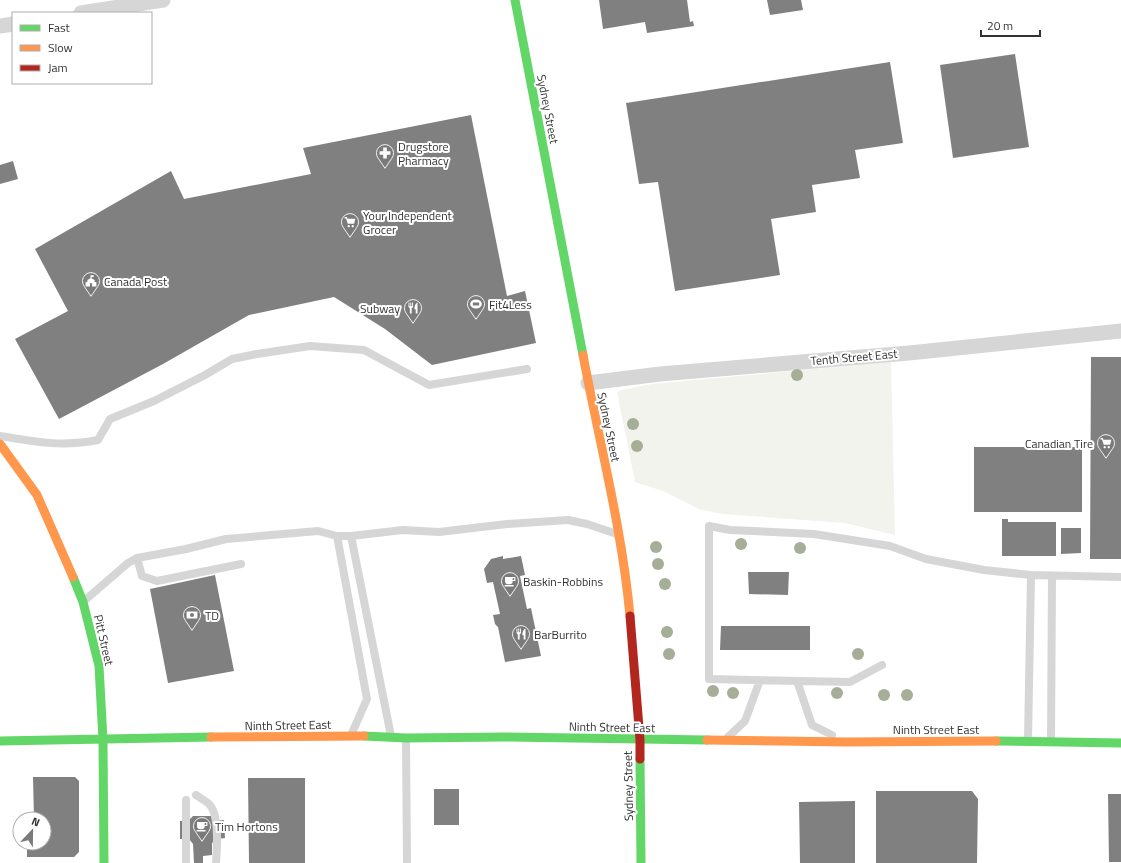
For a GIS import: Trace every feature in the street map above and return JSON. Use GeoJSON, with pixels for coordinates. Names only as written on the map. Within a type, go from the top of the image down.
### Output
{"type":"FeatureCollection","features":[{"type":"Feature","properties":{"kind":"street"},"geometry":{"type":"LineString","coordinates":[[87,12],[163,0]]}},
{"type":"Feature","properties":{"kind":"street","name":"Sydney Street"},"geometry":{"type":"LineString","coordinates":[[515,0],[627,583],[640,740],[641,863]]}},
{"type":"Feature","properties":{"kind":"street"},"geometry":{"type":"LineString","coordinates":[[0,26],[12,24]]}},
{"type":"Feature","properties":{"kind":"street","name":"Tenth Street East"},"geometry":{"type":"LineString","coordinates":[[588,383],[660,374],[909,353],[1121,330]]}},
{"type":"Feature","properties":{"kind":"street","name":"Pitt Street"},"geometry":{"type":"LineString","coordinates":[[0,444],[37,495],[61,548],[83,602],[99,666],[104,863]]}},
{"type":"Feature","properties":{"kind":"street","name":"Ninth Street East"},"geometry":{"type":"LineString","coordinates":[[0,741],[351,735],[406,738],[504,737],[640,740],[846,742],[1028,741],[1121,743]]}},
{"type":"Feature","properties":{"kind":"lane"},"geometry":{"type":"LineString","coordinates":[[0,436],[38,443],[79,444],[98,440],[110,419],[154,401],[205,375],[232,359],[310,346],[364,350],[429,385],[527,369]]}},
{"type":"Feature","properties":{"kind":"lane"},"geometry":{"type":"LineString","coordinates":[[83,602],[128,563],[137,558],[237,538],[318,531],[337,536],[403,530],[439,532],[506,524],[568,520],[587,524],[619,535]]}},
{"type":"Feature","properties":{"kind":"lane"},"geometry":{"type":"LineString","coordinates":[[882,665],[850,682],[709,679],[709,526],[730,530],[828,536],[890,546],[926,558],[984,570],[1031,575],[1121,577]]}},
{"type":"Feature","properties":{"kind":"lane"},"geometry":{"type":"LineString","coordinates":[[337,536],[367,699],[351,735]]}},
{"type":"Feature","properties":{"kind":"lane"},"geometry":{"type":"LineString","coordinates":[[350,536],[391,737]]}},
{"type":"Feature","properties":{"kind":"lane"},"geometry":{"type":"LineString","coordinates":[[137,558],[142,576],[158,581],[241,564]]}},
{"type":"Feature","properties":{"kind":"lane"},"geometry":{"type":"LineString","coordinates":[[1028,741],[1031,575]]}},
{"type":"Feature","properties":{"kind":"lane"},"geometry":{"type":"LineString","coordinates":[[1050,742],[1052,576]]}},
{"type":"Feature","properties":{"kind":"lane"},"geometry":{"type":"LineString","coordinates":[[725,740],[745,720],[760,680]]}},
{"type":"Feature","properties":{"kind":"lane"},"geometry":{"type":"LineString","coordinates":[[797,680],[812,725],[846,742]]}},
{"type":"Feature","properties":{"kind":"lane"},"geometry":{"type":"LineString","coordinates":[[406,738],[406,863]]}},
{"type":"Feature","properties":{"kind":"lane"},"geometry":{"type":"LineString","coordinates":[[196,795],[210,805],[216,820],[216,863]]}},
{"type":"Feature","properties":{"kind":"lane"},"geometry":{"type":"LineString","coordinates":[[186,800],[186,863]]}},
{"type":"Feature","properties":{"kind":"shaded area"},"geometry":{"type":"Polygon","coordinates":[[[891,362],[895,535],[845,523],[722,514],[699,509],[663,491],[635,482],[617,392],[621,390],[652,384],[891,362]]]}},
{"type":"Feature","properties":{"kind":"building"},"geometry":{"type":"Polygon","coordinates":[[[599,0],[687,0],[690,22],[693,21],[694,26],[647,33],[645,22],[603,29],[599,0]]]}},
{"type":"Feature","properties":{"kind":"building"},"geometry":{"type":"Polygon","coordinates":[[[767,0],[801,0],[803,10],[770,15],[767,0]]]}},
{"type":"Feature","properties":{"kind":"building"},"geometry":{"type":"Polygon","coordinates":[[[1015,54],[1029,147],[953,158],[940,65],[1015,54]]]}},
{"type":"Feature","properties":{"kind":"building"},"geometry":{"type":"Polygon","coordinates":[[[890,62],[903,143],[855,150],[860,178],[812,185],[816,212],[771,219],[780,275],[675,291],[658,182],[639,184],[626,103],[890,62]]]}},
{"type":"Feature","properties":{"kind":"building"},"geometry":{"type":"Polygon","coordinates":[[[471,115],[507,296],[525,291],[536,343],[432,365],[385,329],[334,297],[249,315],[163,364],[59,419],[15,339],[68,311],[35,249],[171,171],[184,199],[311,174],[303,148],[471,115]]]}},
{"type":"Feature","properties":{"kind":"building"},"geometry":{"type":"Polygon","coordinates":[[[13,161],[18,179],[0,184],[0,165],[13,161]]]}},
{"type":"Feature","properties":{"kind":"building","name":"Canadian Tire"},"geometry":{"type":"Polygon","coordinates":[[[1091,357],[1121,357],[1121,559],[1090,559],[1091,357]]]}},
{"type":"Feature","properties":{"kind":"building"},"geometry":{"type":"Polygon","coordinates":[[[974,447],[1082,447],[1082,512],[974,512],[974,447]]]}},
{"type":"Feature","properties":{"kind":"building"},"geometry":{"type":"Polygon","coordinates":[[[1002,519],[1008,519],[1008,522],[1056,522],[1056,556],[1002,556],[1002,519]]]}},
{"type":"Feature","properties":{"kind":"building"},"geometry":{"type":"Polygon","coordinates":[[[1061,528],[1081,528],[1081,553],[1061,554],[1061,528]]]}},
{"type":"Feature","properties":{"kind":"building"},"geometry":{"type":"Polygon","coordinates":[[[503,556],[503,559],[521,556],[525,575],[520,576],[527,609],[531,608],[541,656],[505,662],[498,627],[495,624],[493,615],[500,614],[493,582],[487,583],[484,569],[491,559],[503,556]]]}},
{"type":"Feature","properties":{"kind":"building"},"geometry":{"type":"Polygon","coordinates":[[[748,572],[789,572],[788,595],[749,594],[748,572]]]}},
{"type":"Feature","properties":{"kind":"building","name":"TD"},"geometry":{"type":"Polygon","coordinates":[[[215,575],[234,671],[168,683],[150,589],[215,575]]]}},
{"type":"Feature","properties":{"kind":"building"},"geometry":{"type":"Polygon","coordinates":[[[721,626],[810,626],[810,650],[720,650],[721,626]]]}},
{"type":"Feature","properties":{"kind":"building"},"geometry":{"type":"Polygon","coordinates":[[[33,777],[75,777],[79,781],[79,852],[74,857],[27,857],[27,851],[52,851],[52,811],[34,811],[33,777]]]}},
{"type":"Feature","properties":{"kind":"building"},"geometry":{"type":"Polygon","coordinates":[[[248,778],[305,778],[305,863],[249,863],[248,778]]]}},
{"type":"Feature","properties":{"kind":"building"},"geometry":{"type":"Polygon","coordinates":[[[434,789],[459,789],[459,825],[434,825],[434,789]]]}},
{"type":"Feature","properties":{"kind":"building"},"geometry":{"type":"Polygon","coordinates":[[[876,791],[972,791],[978,799],[977,863],[876,863],[876,791]]]}},
{"type":"Feature","properties":{"kind":"building"},"geometry":{"type":"Polygon","coordinates":[[[1108,794],[1121,794],[1121,862],[1109,862],[1108,794]]]}},
{"type":"Feature","properties":{"kind":"building"},"geometry":{"type":"Polygon","coordinates":[[[855,801],[855,863],[800,863],[799,802],[855,801]]]}},
{"type":"Feature","properties":{"kind":"building","name":"Tim Hortons"},"geometry":{"type":"Polygon","coordinates":[[[193,816],[212,816],[216,821],[224,820],[225,838],[217,839],[212,843],[212,855],[203,856],[203,863],[194,863],[193,844],[189,839],[180,839],[180,821],[188,821],[193,816]]]}},
{"type":"Feature","properties":{"kind":"traffic: fast"},"geometry":{"type":"LineString","coordinates":[[515,0],[583,355]]}},
{"type":"Feature","properties":{"kind":"traffic: fast"},"geometry":{"type":"LineString","coordinates":[[73,577],[83,602],[99,666],[103,740],[104,863]]}},
{"type":"Feature","properties":{"kind":"traffic: fast"},"geometry":{"type":"LineString","coordinates":[[364,736],[406,738],[504,737],[707,740]]}},
{"type":"Feature","properties":{"kind":"traffic: fast"},"geometry":{"type":"LineString","coordinates":[[0,741],[211,737]]}},
{"type":"Feature","properties":{"kind":"traffic: fast"},"geometry":{"type":"LineString","coordinates":[[996,741],[1121,743]]}},
{"type":"Feature","properties":{"kind":"traffic: fast"},"geometry":{"type":"LineString","coordinates":[[640,759],[641,863]]}},
{"type":"Feature","properties":{"kind":"traffic: slow"},"geometry":{"type":"LineString","coordinates":[[583,355],[622,550],[630,616]]}},
{"type":"Feature","properties":{"kind":"traffic: slow"},"geometry":{"type":"LineString","coordinates":[[0,444],[37,495],[73,577]]}},
{"type":"Feature","properties":{"kind":"traffic: slow"},"geometry":{"type":"LineString","coordinates":[[211,737],[364,736]]}},
{"type":"Feature","properties":{"kind":"traffic: slow"},"geometry":{"type":"LineString","coordinates":[[707,740],[846,742],[996,741]]}},
{"type":"Feature","properties":{"kind":"traffic: jam"},"geometry":{"type":"LineString","coordinates":[[630,616],[640,740],[640,759]]}},
{"type":"Feature","properties":{"kind":"place","name":"Drugstore Pharmacy"},"geometry":{"type":"Point","coordinates":[385,168]}},
{"type":"Feature","properties":{"kind":"place","name":"Your Independent Grocer"},"geometry":{"type":"Point","coordinates":[350,237]}},
{"type":"Feature","properties":{"kind":"place","name":"Canada Post"},"geometry":{"type":"Point","coordinates":[91,296]}},
{"type":"Feature","properties":{"kind":"place","name":"Fit4Less"},"geometry":{"type":"Point","coordinates":[476,319]}},
{"type":"Feature","properties":{"kind":"place","name":"Subway"},"geometry":{"type":"Point","coordinates":[413,323]}},
{"type":"Feature","properties":{"kind":"place","name":"Canadian Tire"},"geometry":{"type":"Point","coordinates":[1106,458]}},
{"type":"Feature","properties":{"kind":"place","name":"Baskin-Robbins"},"geometry":{"type":"Point","coordinates":[510,596]}},
{"type":"Feature","properties":{"kind":"place","name":"TD"},"geometry":{"type":"Point","coordinates":[192,630]}},
{"type":"Feature","properties":{"kind":"place","name":"BarBurrito"},"geometry":{"type":"Point","coordinates":[521,649]}},
{"type":"Feature","properties":{"kind":"place","name":"Tim Hortons"},"geometry":{"type":"Point","coordinates":[202,841]}}]}
